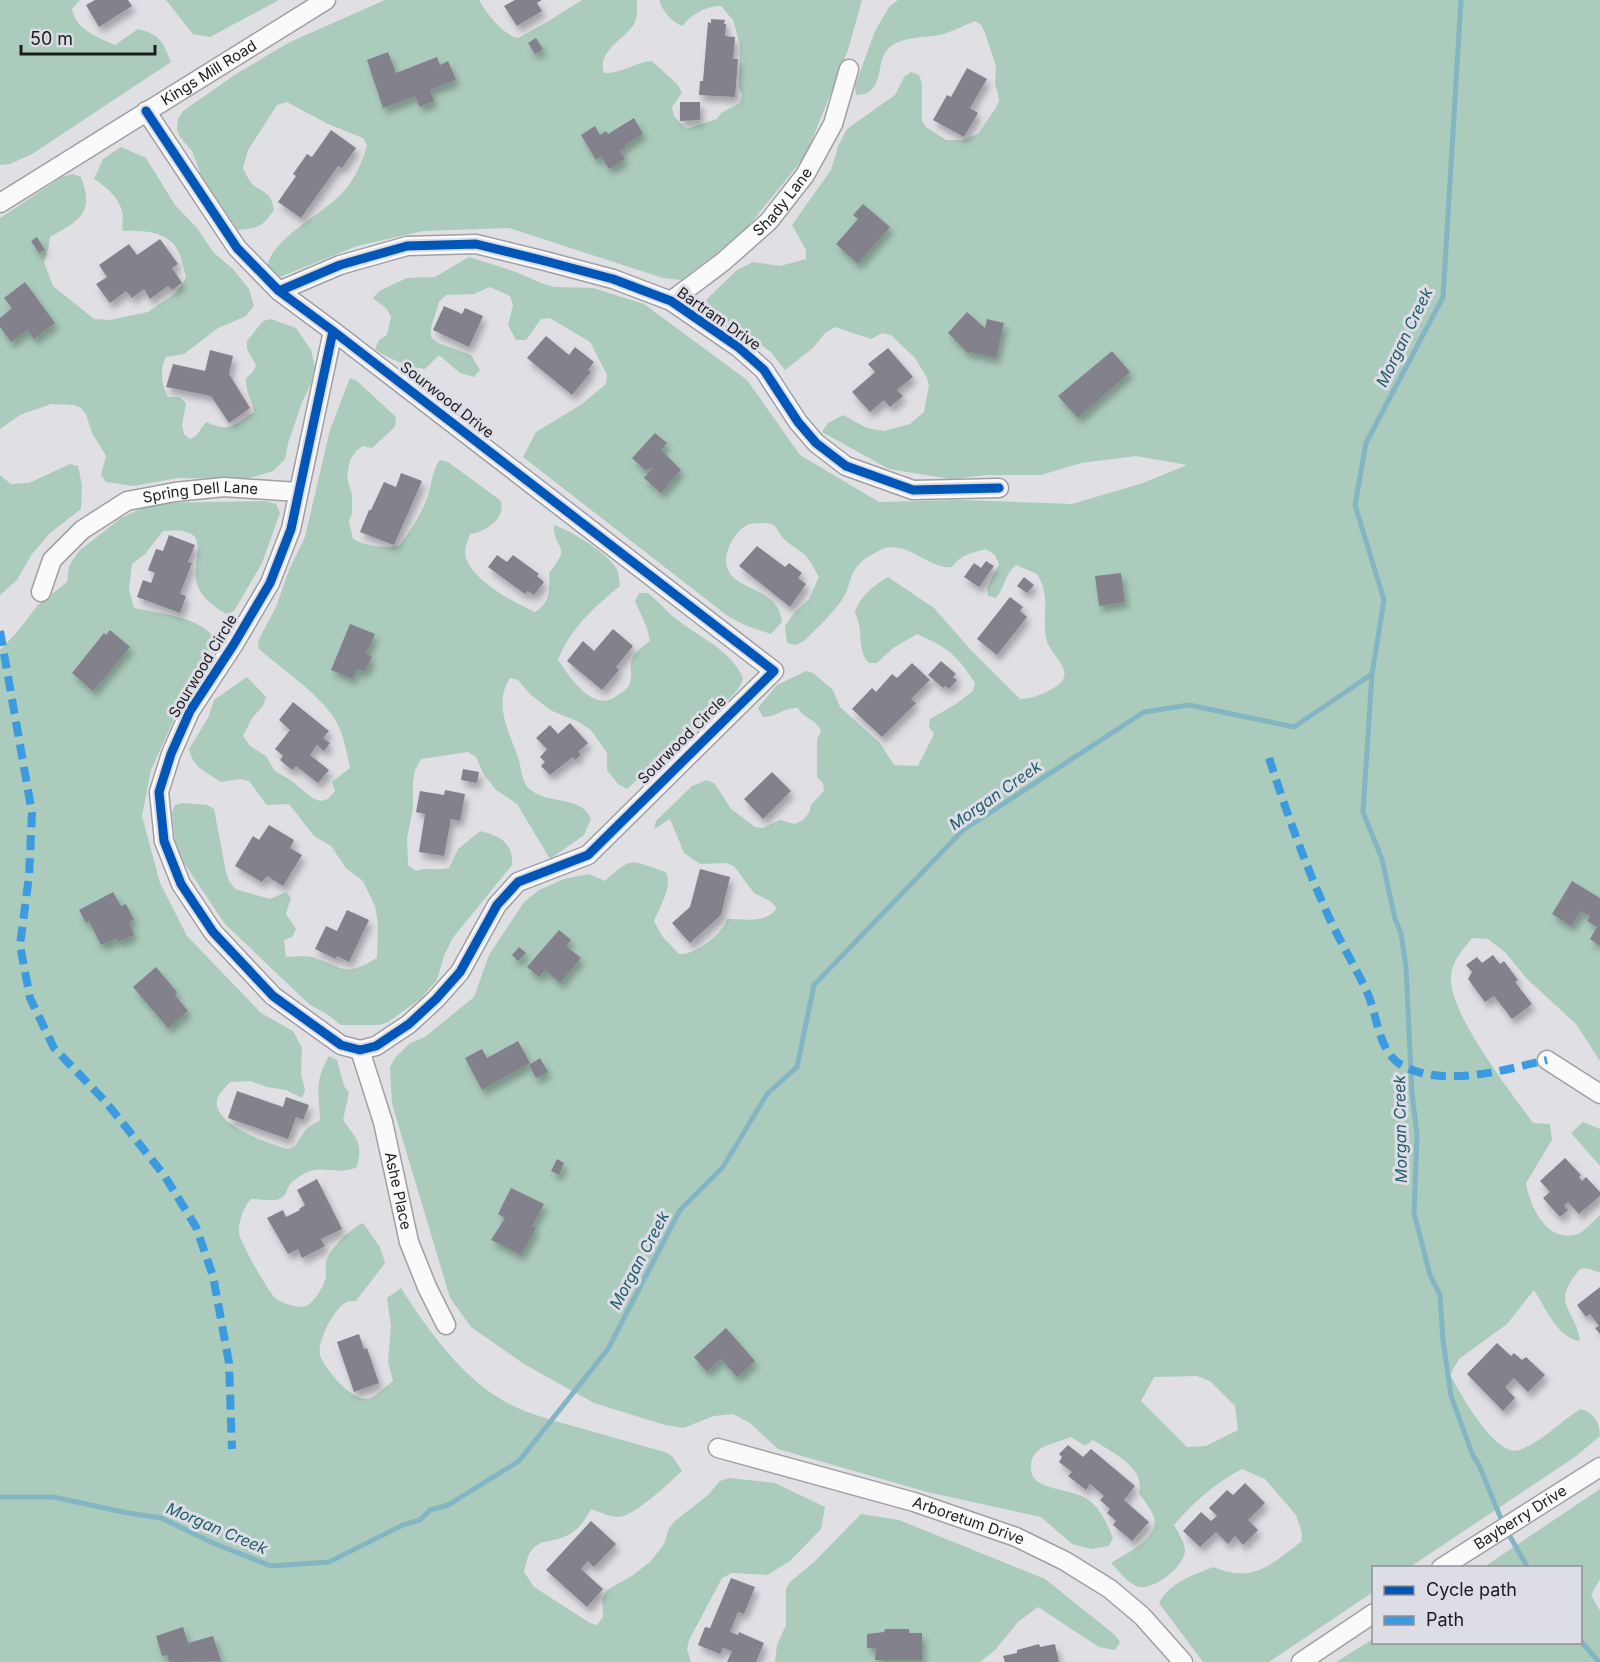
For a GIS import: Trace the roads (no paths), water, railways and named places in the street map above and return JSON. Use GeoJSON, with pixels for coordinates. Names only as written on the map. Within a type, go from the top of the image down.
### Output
{"type":"FeatureCollection","features":[{"type":"Feature","properties":{"kind":"street","name":"Kings Mill Road"},"geometry":{"type":"LineString","coordinates":[[0,203],[326,0]]}},
{"type":"Feature","properties":{"kind":"street","name":"Shady Lane"},"geometry":{"type":"LineString","coordinates":[[671,302],[724,261],[769,221],[805,175],[832,124],[849,69]]}},
{"type":"Feature","properties":{"kind":"street","name":"Sourwood Drive"},"geometry":{"type":"LineString","coordinates":[[146,111],[237,248],[279,291],[774,671]]}},
{"type":"Feature","properties":{"kind":"street","name":"Bartram Drive"},"geometry":{"type":"LineString","coordinates":[[279,291],[340,265],[407,246],[476,244],[613,279],[671,302],[738,347],[764,370],[798,422],[816,443],[846,466],[913,490],[999,488]]}},
{"type":"Feature","properties":{"kind":"street","name":"Sourwood Circle"},"geometry":{"type":"LineString","coordinates":[[333,331],[291,529],[270,583],[234,644],[190,711],[171,754],[159,792],[164,841],[182,884],[213,932],[273,996],[341,1046],[360,1050],[376,1046],[409,1024],[460,972],[497,906],[518,882],[588,855],[774,671]]}},
{"type":"Feature","properties":{"kind":"street","name":"Spring Dell Lane"},"geometry":{"type":"LineString","coordinates":[[41,592],[52,560],[82,530],[127,501],[175,492],[224,487],[298,492]]}},
{"type":"Feature","properties":{"kind":"street","name":"Ashe Place"},"geometry":{"type":"LineString","coordinates":[[360,1050],[383,1122],[410,1242],[427,1287],[446,1325]]}},
{"type":"Feature","properties":{"kind":"street"},"geometry":{"type":"LineString","coordinates":[[1547,1060],[1600,1094]]}},
{"type":"Feature","properties":{"kind":"street","name":"Arboretum Drive"},"geometry":{"type":"LineString","coordinates":[[718,1448],[914,1502],[1016,1537],[1065,1561],[1110,1589],[1142,1616],[1183,1662]]}},
{"type":"Feature","properties":{"kind":"street","name":"Bayberry Drive"},"geometry":{"type":"LineString","coordinates":[[1444,1566],[1600,1467]]}},
{"type":"Feature","properties":{"kind":"street"},"geometry":{"type":"LineString","coordinates":[[1301,1662],[1372,1614]]}},
{"type":"Feature","properties":{"kind":"waterway","name":"Morgan Creek"},"geometry":{"type":"LineString","coordinates":[[0,1497],[53,1497],[161,1518],[213,1543],[271,1566],[329,1562],[403,1525],[420,1520],[430,1510],[448,1505],[519,1461],[608,1349],[680,1210],[723,1167],[767,1094],[797,1067],[814,985],[963,830],[1144,712],[1189,705],[1294,727],[1372,674],[1384,600],[1355,505],[1366,443],[1443,297],[1461,0]]}},
{"type":"Feature","properties":{"kind":"waterway","name":"Morgan Creek"},"geometry":{"type":"LineString","coordinates":[[1372,674],[1363,812],[1382,859],[1395,919],[1401,933],[1406,967],[1412,1093],[1417,1135],[1414,1213],[1430,1275],[1440,1295],[1443,1340],[1451,1396],[1473,1456],[1479,1465],[1504,1526],[1527,1566]]}},
{"type":"Feature","properties":{"kind":"waterway","name":"Morgan Creek"},"geometry":{"type":"LineString","coordinates":[[1582,1642],[1599,1662]]}}]}
